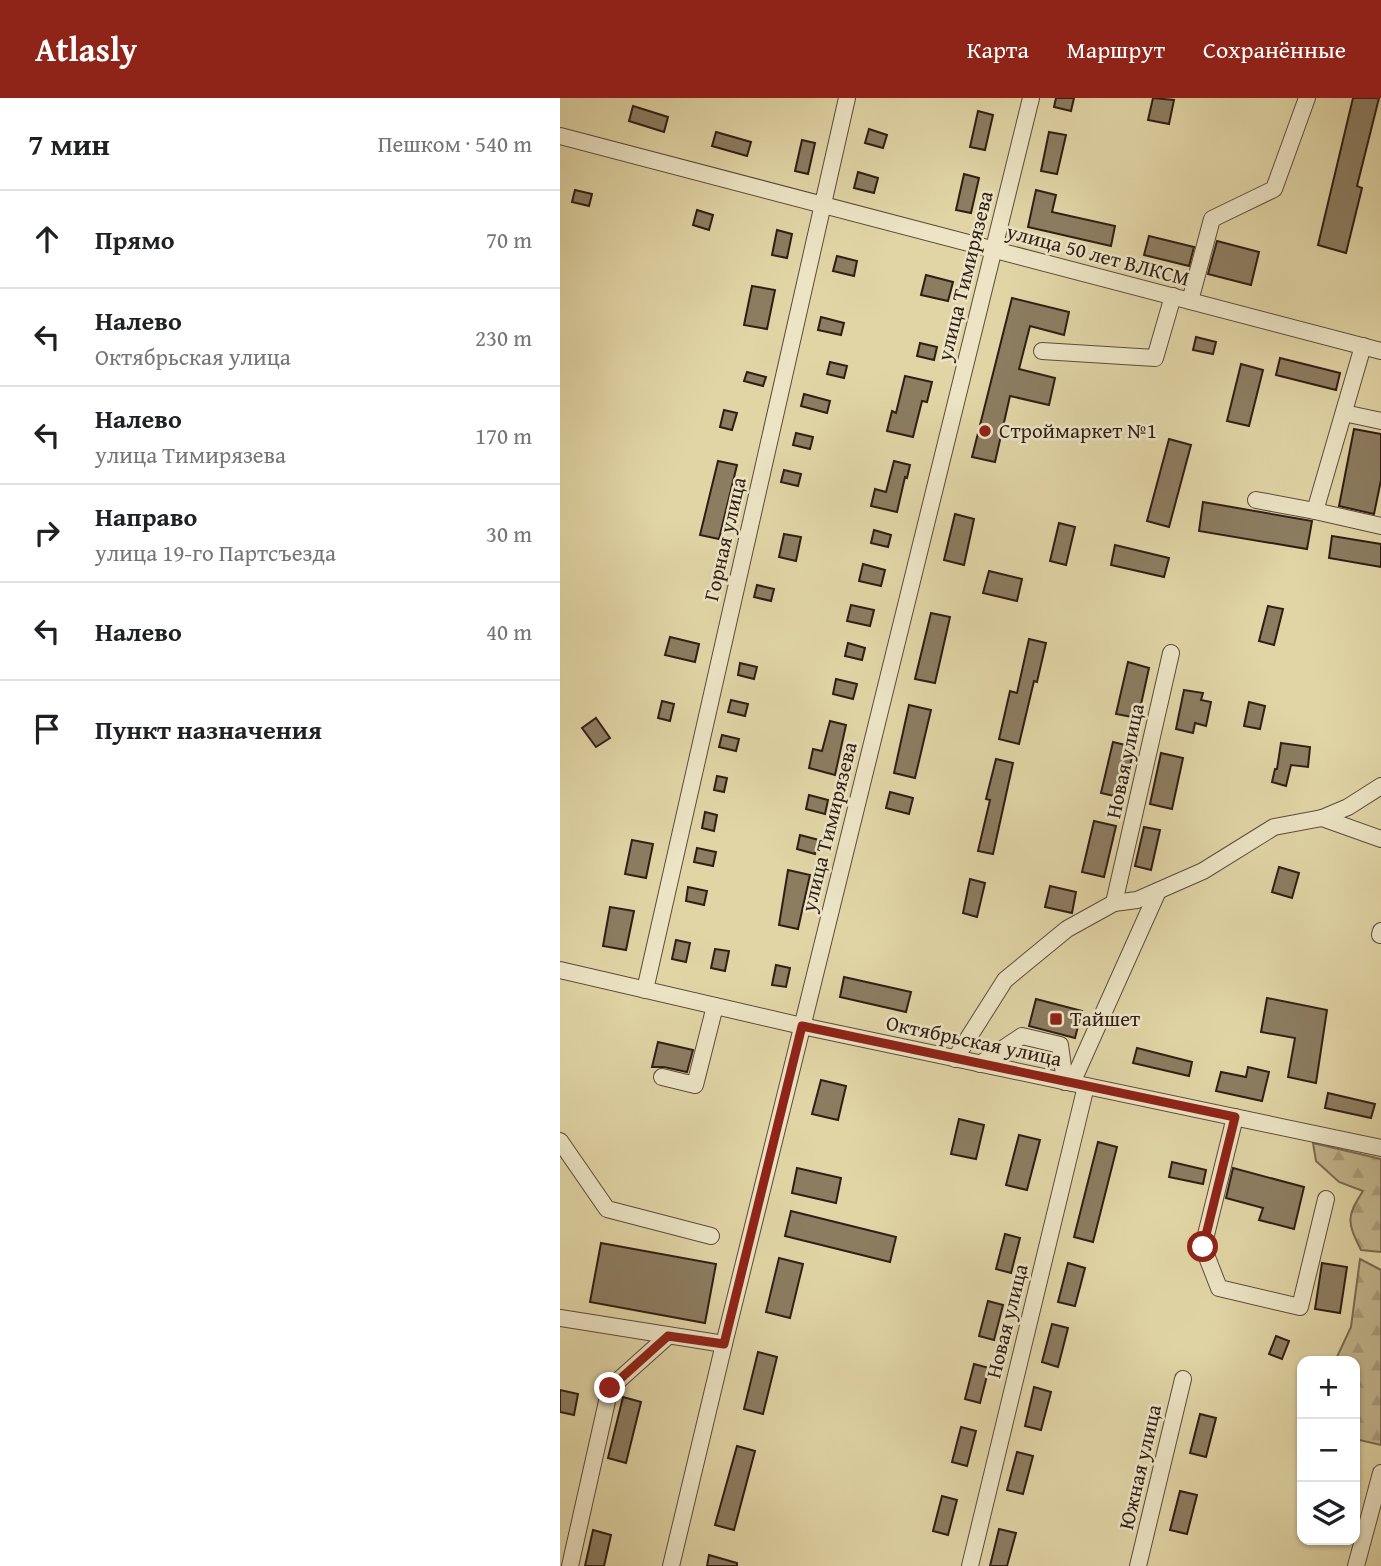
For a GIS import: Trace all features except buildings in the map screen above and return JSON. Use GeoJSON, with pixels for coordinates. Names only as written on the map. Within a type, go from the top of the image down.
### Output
{"type":"FeatureCollection","features":[{"type":"Feature","properties":{"kind":"street","name":"Горная улица"},"geometry":{"type":"LineString","coordinates":[[645,990],[847,98]]}},
{"type":"Feature","properties":{"kind":"street","name":"улица Тимирязева"},"geometry":{"type":"LineString","coordinates":[[671,1566],[1031,98]]}},
{"type":"Feature","properties":{"kind":"street"},"geometry":{"type":"LineString","coordinates":[[1190,300],[1212,219],[1274,189],[1307,98]]}},
{"type":"Feature","properties":{"kind":"street","name":"улица 50 лет ВЛКСМ"},"geometry":{"type":"LineString","coordinates":[[560,136],[1381,351]]}},
{"type":"Feature","properties":{"kind":"street"},"geometry":{"type":"LineString","coordinates":[[1042,351],[1156,358],[1173,296]]}},
{"type":"Feature","properties":{"kind":"street"},"geometry":{"type":"LineString","coordinates":[[1315,511],[1363,346]]}},
{"type":"Feature","properties":{"kind":"street"},"geometry":{"type":"LineString","coordinates":[[1344,413],[1381,421]]}},
{"type":"Feature","properties":{"kind":"street"},"geometry":{"type":"LineString","coordinates":[[1256,500],[1381,526]]}},
{"type":"Feature","properties":{"kind":"street","name":"Новая улица"},"geometry":{"type":"LineString","coordinates":[[1114,903],[1171,653]]}},
{"type":"Feature","properties":{"kind":"street"},"geometry":{"type":"LineString","coordinates":[[956,1059],[1005,980],[1067,929],[1114,903],[1137,900],[1203,871],[1274,827],[1322,818],[1348,807],[1381,786]]}},
{"type":"Feature","properties":{"kind":"street"},"geometry":{"type":"LineString","coordinates":[[1322,818],[1381,839]]}},
{"type":"Feature","properties":{"kind":"street"},"geometry":{"type":"LineString","coordinates":[[1074,1083],[1158,891]]}},
{"type":"Feature","properties":{"kind":"street","name":"Октябрьская улица"},"geometry":{"type":"LineString","coordinates":[[560,970],[802,1026],[1381,1148]]}},
{"type":"Feature","properties":{"kind":"street"},"geometry":{"type":"LineString","coordinates":[[662,1077],[695,1085],[715,1006]]}},
{"type":"Feature","properties":{"kind":"street"},"geometry":{"type":"LineString","coordinates":[[980,1064],[1022,1036],[1060,1045],[1074,1083]]}},
{"type":"Feature","properties":{"kind":"street","name":"Новая улица"},"geometry":{"type":"LineString","coordinates":[[970,1566],[1074,1083]]}},
{"type":"Feature","properties":{"kind":"street"},"geometry":{"type":"LineString","coordinates":[[1235,1117],[1203,1247],[1219,1288],[1300,1307],[1326,1199]]}},
{"type":"Feature","properties":{"kind":"street"},"geometry":{"type":"LineString","coordinates":[[560,1141],[607,1209],[711,1237]]}},
{"type":"Feature","properties":{"kind":"street"},"geometry":{"type":"LineString","coordinates":[[560,1318],[724,1344]]}},
{"type":"Feature","properties":{"kind":"street"},"geometry":{"type":"LineString","coordinates":[[570,1566],[610,1388],[668,1336]]}},
{"type":"Feature","properties":{"kind":"street","name":"Южная улица"},"geometry":{"type":"LineString","coordinates":[[1138,1566],[1183,1379]]}},
{"type":"Feature","properties":{"kind":"street"},"geometry":{"type":"LineString","coordinates":[[1356,1566],[1381,1473]]}},
{"type":"Feature","properties":{"kind":"green space"},"geometry":{"type":"Polygon","coordinates":[[[1313,1143],[1381,1159],[1381,1252],[1361,1250],[1353,1233],[1351,1214],[1363,1191],[1339,1182],[1316,1161],[1313,1143]]]}},
{"type":"Feature","properties":{"kind":"green space"},"geometry":{"type":"Polygon","coordinates":[[[1360,1259],[1381,1270],[1381,1445],[1360,1440],[1360,1356],[1337,1356],[1351,1327],[1360,1259]]]}},
{"type":"Feature","properties":{"kind":"place","name":"Строймаркет №1"},"geometry":{"type":"Point","coordinates":[985,431]}},
{"type":"Feature","properties":{"kind":"place","name":"Тайшет"},"geometry":{"type":"Point","coordinates":[1056,1019]}},
{"type":"Feature","properties":{"kind":"route"},"geometry":{"type":"LineString","coordinates":[[610,1388],[668,1336],[724,1344],[802,1026],[1235,1117],[1203,1247]]}}]}
